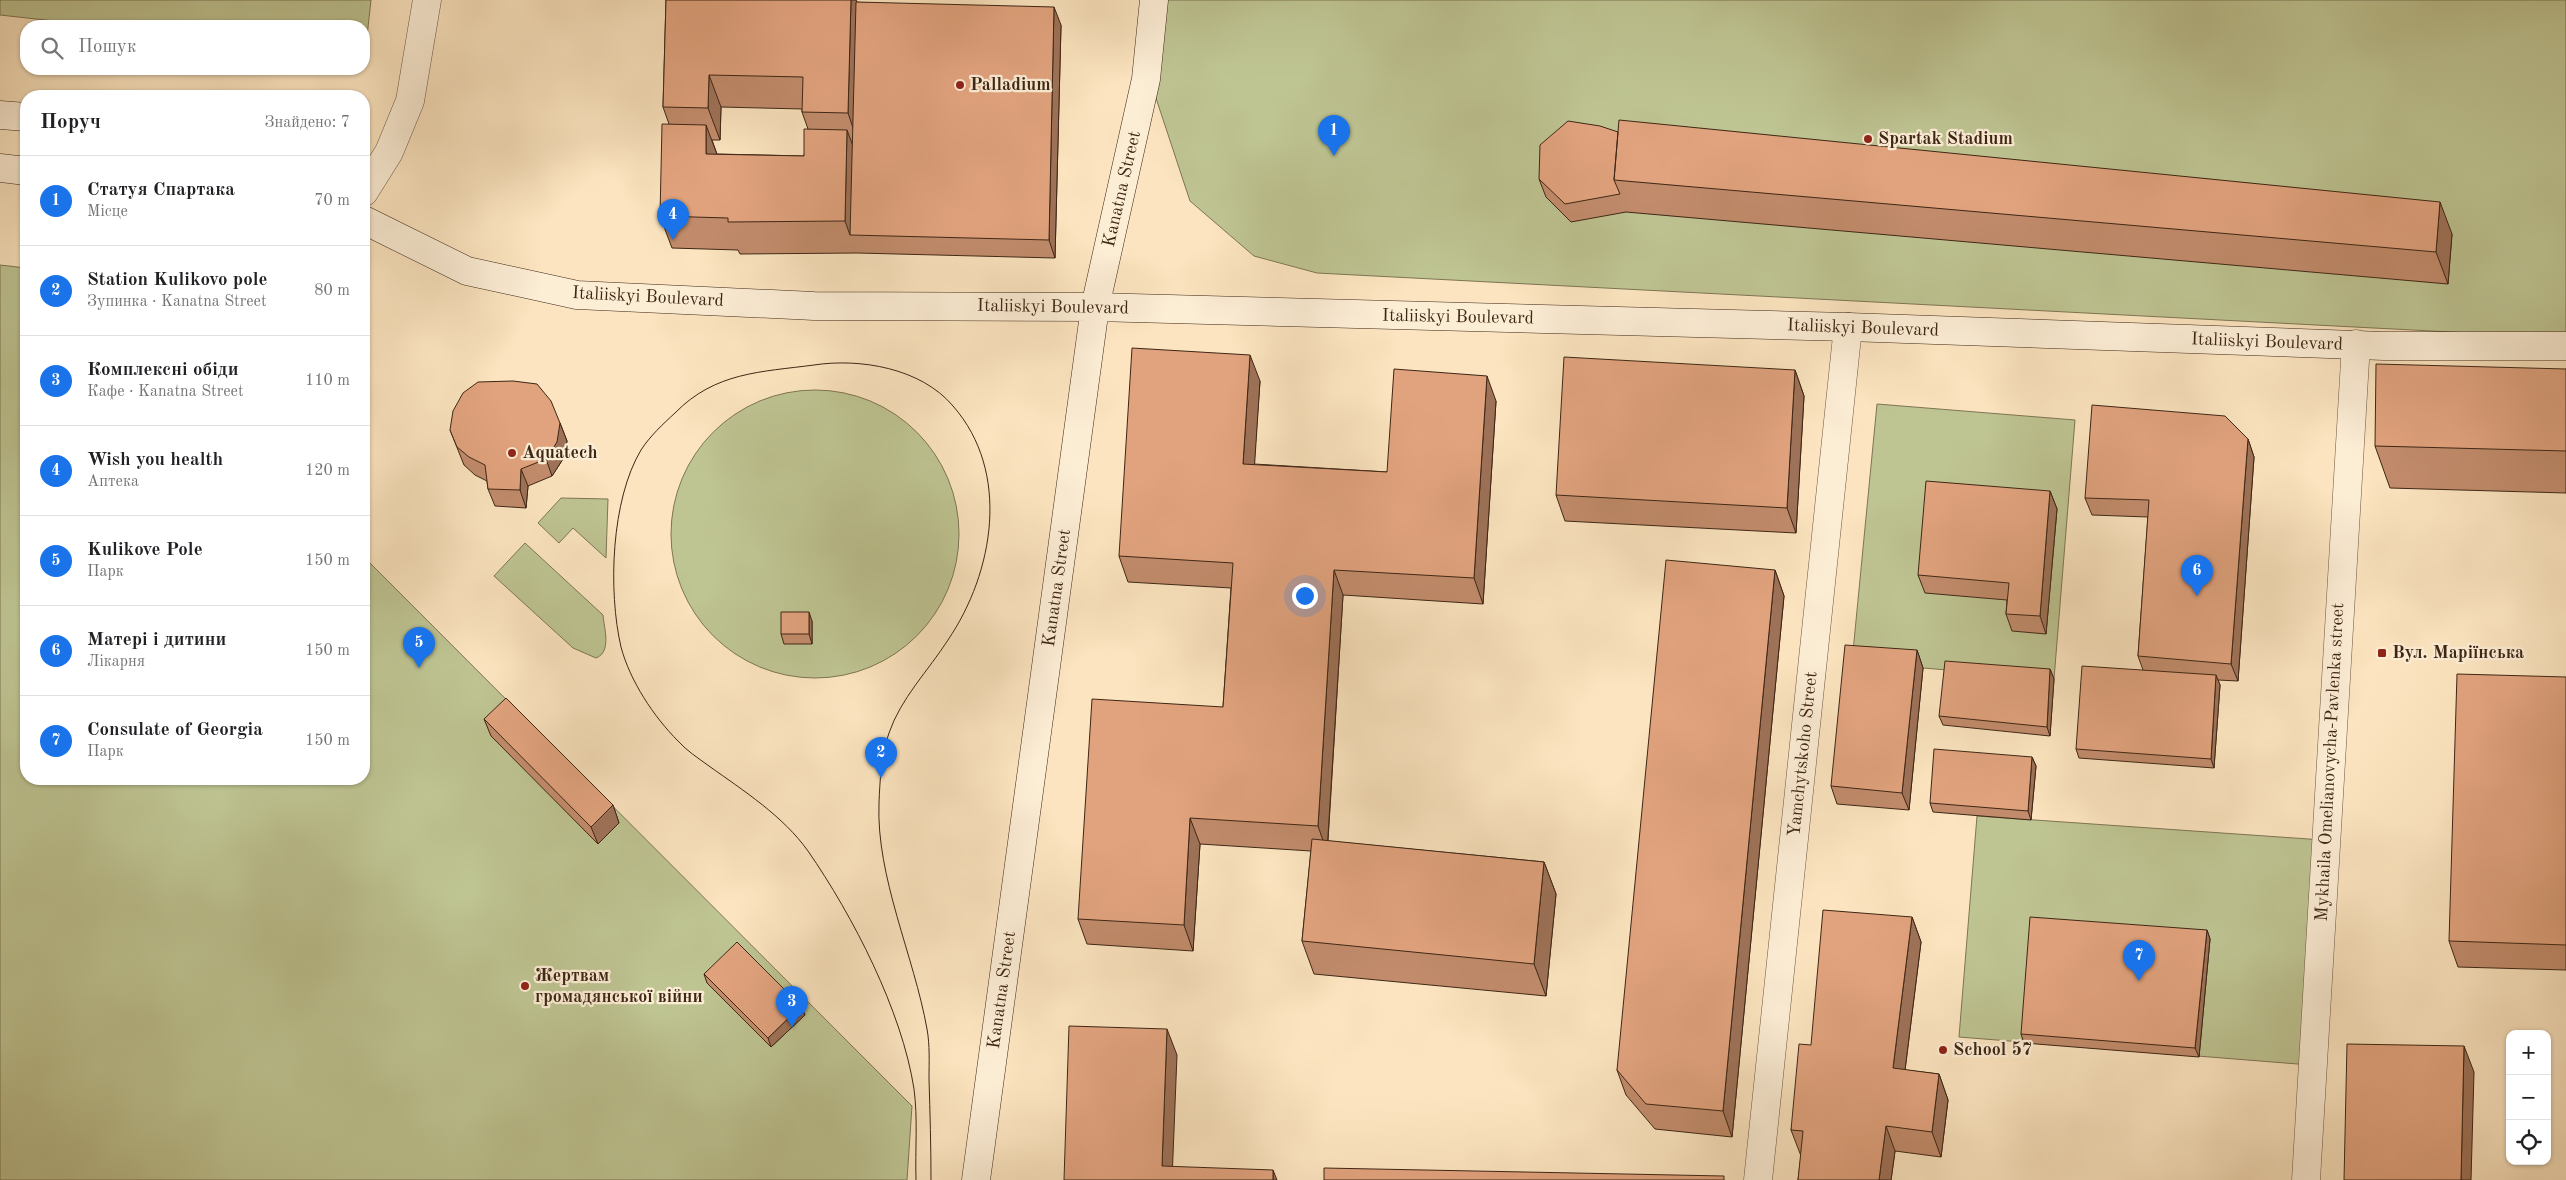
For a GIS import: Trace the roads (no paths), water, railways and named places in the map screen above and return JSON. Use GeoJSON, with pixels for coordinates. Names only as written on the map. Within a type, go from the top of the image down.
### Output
{"type":"FeatureCollection","features":[{"type":"Feature","properties":{"kind":"main road"},"geometry":{"type":"LineString","coordinates":[[370,182],[389,152],[410,100],[428,0]]}},
{"type":"Feature","properties":{"kind":"main road","name":"Kanatna Street"},"geometry":{"type":"LineString","coordinates":[[976,1180],[1095,307],[1146,79],[1154,0]]}},
{"type":"Feature","properties":{"kind":"main road"},"geometry":{"type":"LineString","coordinates":[[0,114],[20,116]]}},
{"type":"Feature","properties":{"kind":"main road"},"geometry":{"type":"LineString","coordinates":[[0,168],[20,170]]}},
{"type":"Feature","properties":{"kind":"main road","name":"Italiiskyi Boulevard"},"geometry":{"type":"LineString","coordinates":[[370,223],[467,271],[576,295],[814,306],[1095,307],[1848,327],[2356,344],[2566,346]]}},
{"type":"Feature","properties":{"kind":"main road","name":"Yamchytskoho Street"},"geometry":{"type":"LineString","coordinates":[[1758,1180],[1848,327]]}},
{"type":"Feature","properties":{"kind":"main road","name":"Mykhaila Omelianovycha-Pavlenka street"},"geometry":{"type":"LineString","coordinates":[[2306,1180],[2356,344]]}},
{"type":"Feature","properties":{"kind":"tram line"},"geometry":{"type":"LineString","coordinates":[[916,1180],[915,1100],[908,1059],[887,997],[858,934],[842,905],[808,851],[787,826],[749,795],[681,745],[660,721],[630,673],[621,647],[614,600],[615,546],[623,494],[641,450],[657,430],[690,399],[706,389],[723,382],[757,372],[832,363],[851,363],[870,365],[907,374],[940,393],[953,406],[971,432],[983,461],[989,491],[989,522],[985,553],[976,584],[964,613],[948,640],[908,696],[894,720],[884,750],[880,777],[880,831],[883,859],[889,888],[914,973],[928,1035],[931,1180]]}},
{"type":"Feature","properties":{"kind":"place","name":"Palladium"},"geometry":{"type":"Point","coordinates":[960,85]}},
{"type":"Feature","properties":{"kind":"place","name":"Spartak Stadium"},"geometry":{"type":"Point","coordinates":[1868,139]}},
{"type":"Feature","properties":{"kind":"place","name":"Статуя Спартака"},"geometry":{"type":"Point","coordinates":[1334,156]}},
{"type":"Feature","properties":{"kind":"place","name":"Wish you health"},"geometry":{"type":"Point","coordinates":[673,240]}},
{"type":"Feature","properties":{"kind":"place","name":"Aquatech"},"geometry":{"type":"Point","coordinates":[512,453]}},
{"type":"Feature","properties":{"kind":"place","name":"Матері і дитини"},"geometry":{"type":"Point","coordinates":[2197,596]}},
{"type":"Feature","properties":{"kind":"place","name":"Вул. Маріїнська"},"geometry":{"type":"Point","coordinates":[2382,653]}},
{"type":"Feature","properties":{"kind":"place","name":"Kulikove Pole"},"geometry":{"type":"Point","coordinates":[419,668]}},
{"type":"Feature","properties":{"kind":"place","name":"Station Kulikovo pole"},"geometry":{"type":"Point","coordinates":[881,778]}},
{"type":"Feature","properties":{"kind":"place","name":"Consulate of Georgia"},"geometry":{"type":"Point","coordinates":[2139,981]}},
{"type":"Feature","properties":{"kind":"place","name":"Жертвам громадянської війни"},"geometry":{"type":"Point","coordinates":[525,986]}},
{"type":"Feature","properties":{"kind":"place","name":"Комплексні обіди"},"geometry":{"type":"Point","coordinates":[792,1027]}},
{"type":"Feature","properties":{"kind":"place","name":"School 57"},"geometry":{"type":"Point","coordinates":[1943,1050]}}]}
